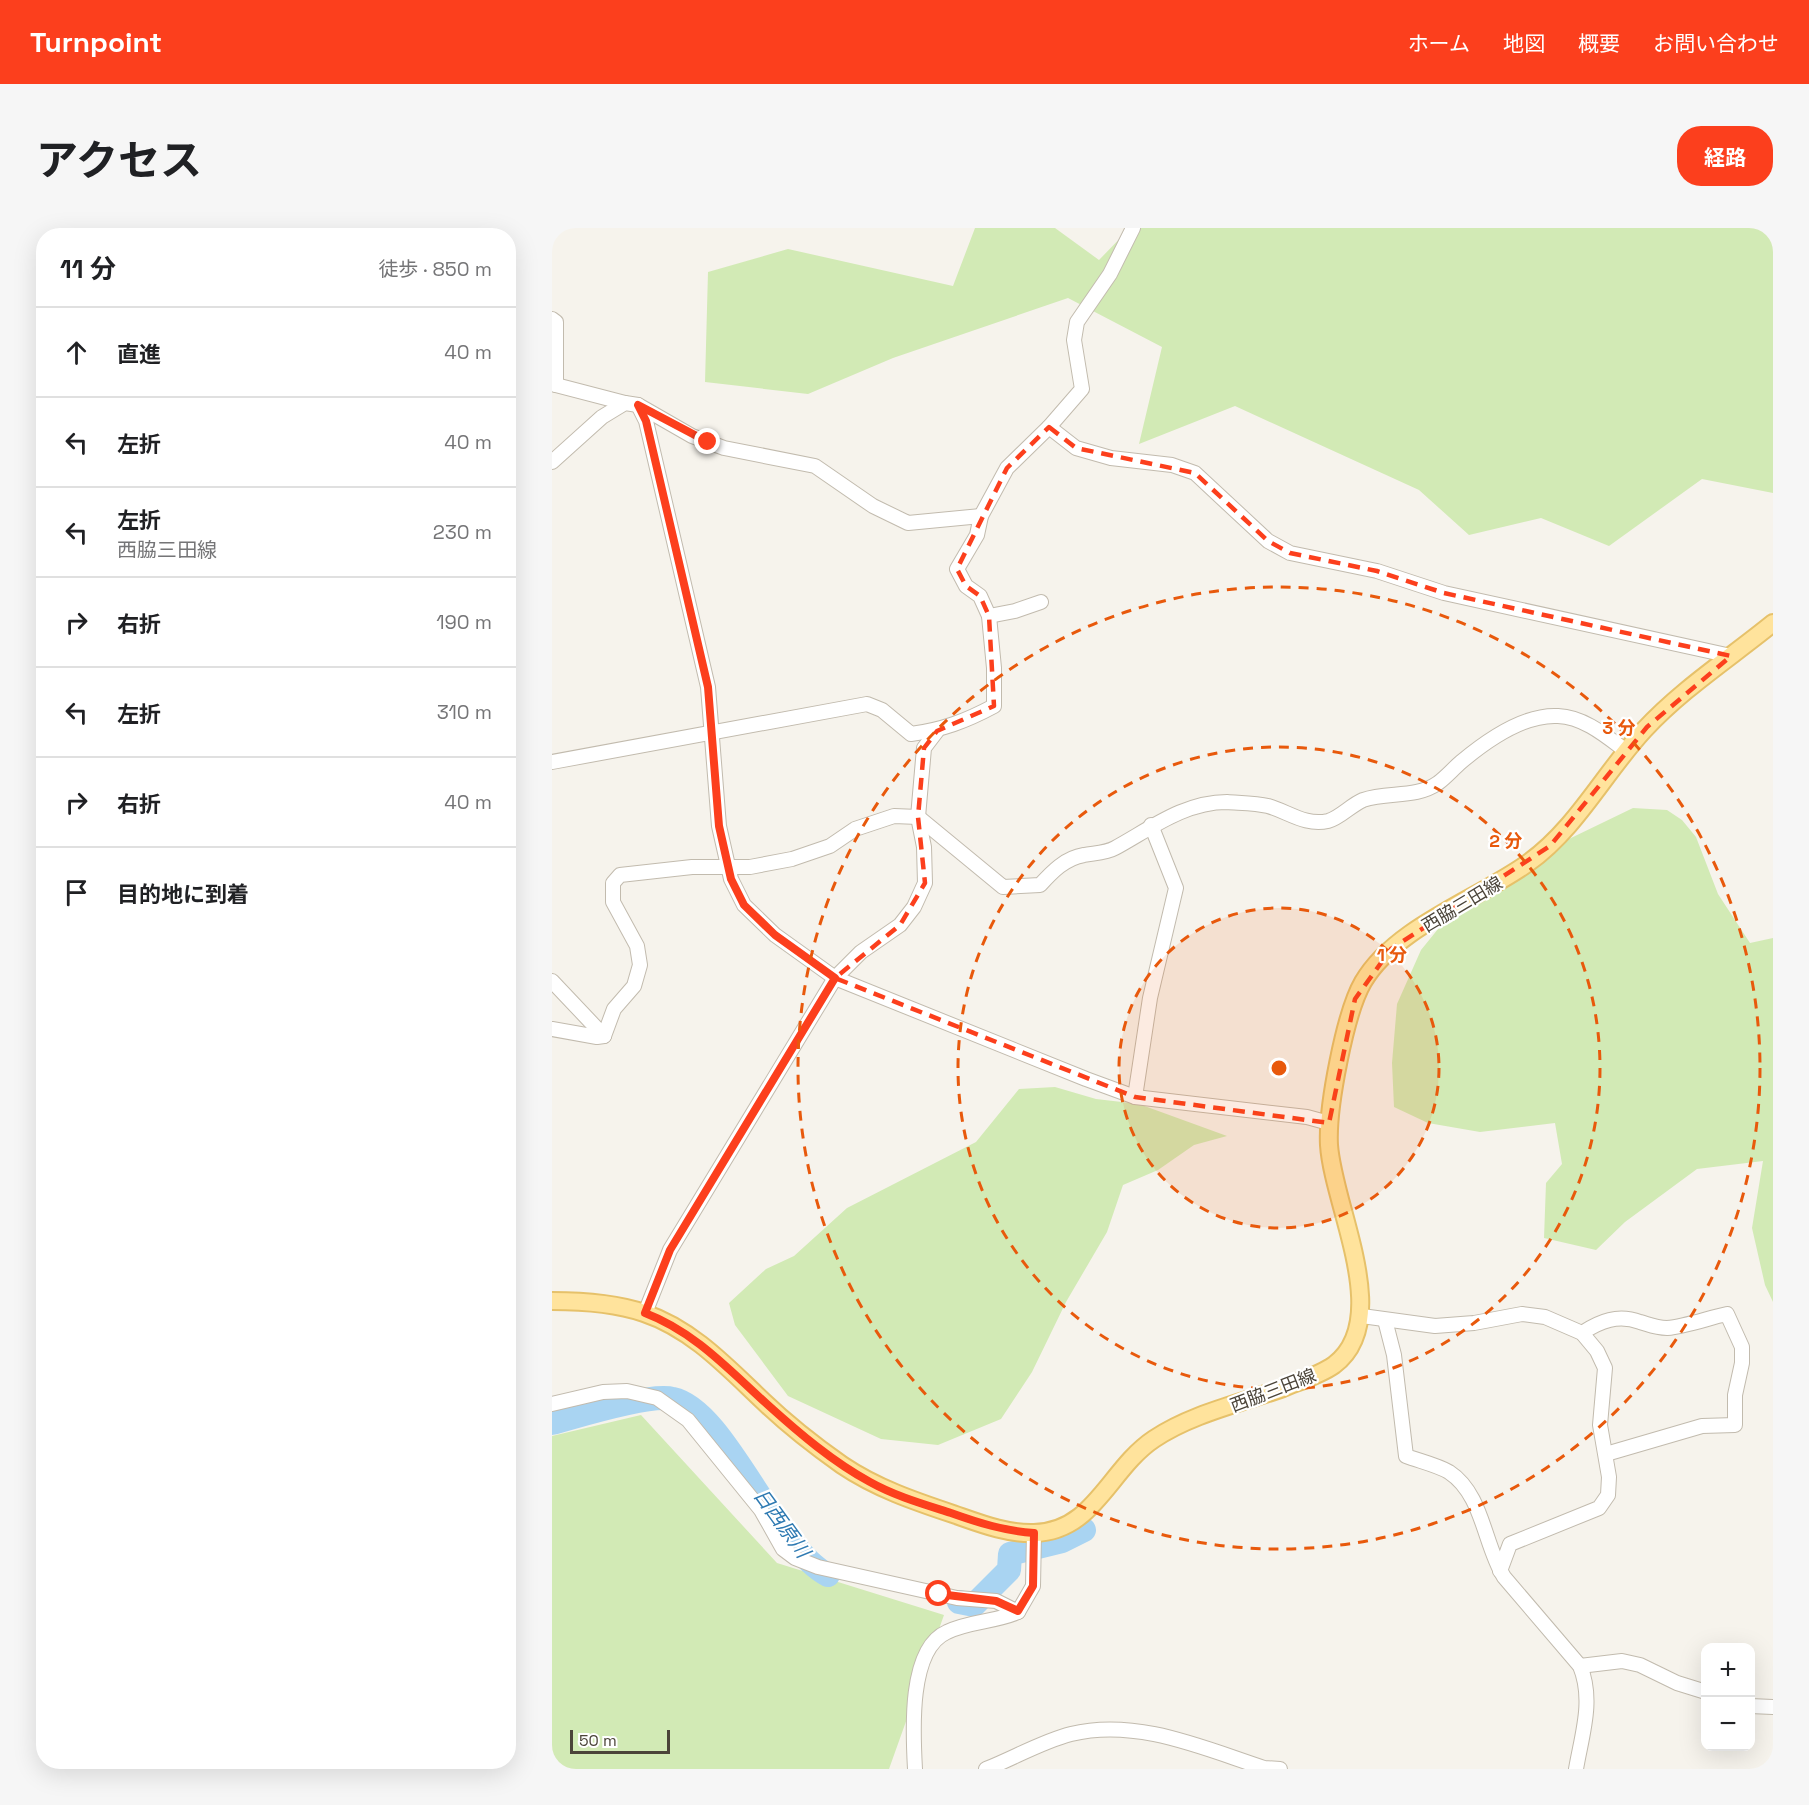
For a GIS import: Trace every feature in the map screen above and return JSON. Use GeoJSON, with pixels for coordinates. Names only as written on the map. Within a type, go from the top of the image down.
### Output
{"type":"FeatureCollection","features":[{"type":"Feature","properties":{"kind":"main road","name":"西脇三田線"},"geometry":{"type":"LineString","coordinates":[[552,1301],[592,1303],[645,1313],[691,1336],[791,1425],[843,1465],[870,1482],[903,1498],[1012,1532],[1034,1533],[1056,1530],[1075,1522],[1087,1513],[1132,1457],[1154,1439],[1181,1425],[1304,1380],[1332,1366],[1348,1352],[1359,1332],[1362,1316],[1361,1289],[1332,1174],[1329,1123],[1335,1082],[1351,1013],[1363,982],[1375,965],[1391,949],[1527,864],[1550,846],[1626,751],[1682,694],[1773,623]]}},
{"type":"Feature","properties":{"kind":"street"},"geometry":{"type":"LineString","coordinates":[[552,762],[867,704],[882,710],[911,734],[938,731],[966,722],[994,706],[994,668],[989,616],[980,596],[966,586],[957,569],[977,535],[981,516],[1007,468],[1049,427],[1082,389],[1074,340],[1077,322],[1110,274],[1132,228]]}},
{"type":"Feature","properties":{"kind":"street"},"geometry":{"type":"LineString","coordinates":[[552,319],[556,322],[558,353],[554,384],[632,404],[692,436],[724,448],[815,466],[873,506],[908,523],[981,516]]}},
{"type":"Feature","properties":{"kind":"street"},"geometry":{"type":"LineString","coordinates":[[552,462],[602,417],[632,404]]}},
{"type":"Feature","properties":{"kind":"street"},"geometry":{"type":"LineString","coordinates":[[632,404],[646,421],[708,687],[719,826],[731,879],[744,905],[775,935],[835,978],[1135,1097],[1307,1117],[1329,1123]]}},
{"type":"Feature","properties":{"kind":"street"},"geometry":{"type":"LineString","coordinates":[[1049,427],[1076,448],[1111,458],[1172,465],[1195,473],[1268,541],[1290,553],[1377,571],[1444,593],[1731,656]]}},
{"type":"Feature","properties":{"kind":"street"},"geometry":{"type":"LineString","coordinates":[[989,616],[1015,611],[1041,602]]}},
{"type":"Feature","properties":{"kind":"street"},"geometry":{"type":"LineString","coordinates":[[604,1035],[614,1009],[634,986],[640,965],[637,946],[613,902],[613,883],[620,876],[692,867],[750,867],[792,859],[830,846],[855,829],[894,816],[918,817],[1003,887],[1023,888],[1040,885],[1055,868],[1080,855],[1112,850],[1151,825],[1183,811],[1224,802],[1266,806],[1301,820],[1331,820],[1346,808],[1365,800],[1422,792],[1439,783],[1462,761],[1500,734],[1536,719],[1558,716],[1581,722],[1594,728],[1626,751]]}},
{"type":"Feature","properties":{"kind":"street"},"geometry":{"type":"LineString","coordinates":[[645,1313],[670,1250],[835,978],[861,952],[900,925],[915,907],[925,883],[924,847],[918,817],[924,748],[938,731]]}},
{"type":"Feature","properties":{"kind":"street"},"geometry":{"type":"LineString","coordinates":[[1135,1097],[1150,998],[1176,888],[1151,825]]}},
{"type":"Feature","properties":{"kind":"street"},"geometry":{"type":"LineString","coordinates":[[552,981],[604,1035]]}},
{"type":"Feature","properties":{"kind":"street"},"geometry":{"type":"LineString","coordinates":[[552,1029],[597,1037],[604,1035]]}},
{"type":"Feature","properties":{"kind":"street"},"geometry":{"type":"LineString","coordinates":[[1362,1316],[1436,1326],[1474,1323],[1522,1314],[1545,1317],[1582,1333],[1597,1351],[1605,1368],[1600,1425],[1609,1477],[1608,1495],[1599,1508],[1510,1544],[1500,1570]]}},
{"type":"Feature","properties":{"kind":"street"},"geometry":{"type":"LineString","coordinates":[[1582,1333],[1597,1323],[1612,1319],[1639,1322],[1652,1328],[1669,1328],[1727,1314],[1742,1347],[1742,1363],[1735,1395],[1735,1425],[1702,1426],[1606,1454]]}},
{"type":"Feature","properties":{"kind":"street"},"geometry":{"type":"LineString","coordinates":[[1385,1320],[1394,1355],[1406,1456],[1449,1472],[1468,1492],[1500,1570],[1580,1666],[1587,1683],[1588,1701],[1576,1769]]}},
{"type":"Feature","properties":{"kind":"street"},"geometry":{"type":"LineString","coordinates":[[552,1404],[603,1392],[627,1391],[657,1398],[688,1420],[761,1510],[783,1549],[795,1558],[818,1567],[957,1598],[996,1601],[1018,1611]]}},
{"type":"Feature","properties":{"kind":"street"},"geometry":{"type":"LineString","coordinates":[[915,1769],[913,1729],[922,1659],[931,1642],[947,1631],[1018,1611],[1033,1586],[1034,1533]]}},
{"type":"Feature","properties":{"kind":"street"},"geometry":{"type":"LineString","coordinates":[[1580,1666],[1622,1661],[1640,1665],[1677,1683],[1701,1690]]}},
{"type":"Feature","properties":{"kind":"street"},"geometry":{"type":"LineString","coordinates":[[1755,1707],[1773,1707]]}},
{"type":"Feature","properties":{"kind":"street"},"geometry":{"type":"LineString","coordinates":[[986,1769],[1070,1734],[1103,1729],[1155,1733],[1264,1768],[1280,1769]]}},
{"type":"Feature","properties":{"kind":"highlighted area"},"geometry":{"type":"Polygon","coordinates":[[[1049,427],[1076,448],[1195,473],[1268,541],[1290,553],[1377,571],[1444,593],[1731,656],[1647,727],[1550,846],[1391,949],[1355,999],[1329,1123],[1135,1097],[835,978],[900,925],[925,883],[918,817],[924,748],[937,731],[994,706],[989,616],[980,596],[966,586],[957,569],[1007,468],[1049,427]]]}},
{"type":"Feature","properties":{"kind":"green space"},"geometry":{"type":"Polygon","coordinates":[[[975,228],[1055,228],[1099,260],[1130,228],[1773,228],[1773,493],[1702,479],[1609,546],[1541,518],[1469,535],[1419,490],[1235,406],[1139,444],[1162,347],[1068,298],[893,358],[808,394],[705,382],[708,272],[788,249],[953,286],[975,228]]]}},
{"type":"Feature","properties":{"kind":"green space"},"geometry":{"type":"Polygon","coordinates":[[[1633,808],[1667,810],[1682,820],[1696,837],[1718,894],[1750,943],[1773,938],[1773,1302],[1765,1285],[1752,1228],[1763,1161],[1697,1169],[1625,1222],[1596,1250],[1544,1238],[1546,1183],[1562,1164],[1555,1123],[1480,1132],[1428,1123],[1394,1107],[1392,1063],[1397,1004],[1421,950],[1451,913],[1542,852],[1633,808]]]}},
{"type":"Feature","properties":{"kind":"green space"},"geometry":{"type":"Polygon","coordinates":[[[1055,1087],[1096,1099],[1139,1104],[1227,1136],[1194,1145],[1158,1170],[1123,1185],[1107,1232],[1066,1302],[1032,1372],[1001,1419],[938,1445],[881,1439],[788,1396],[735,1325],[729,1303],[766,1269],[794,1256],[847,1208],[976,1142],[1019,1089],[1055,1087]]]}},
{"type":"Feature","properties":{"kind":"green space"},"geometry":{"type":"Polygon","coordinates":[[[641,1415],[777,1563],[944,1615],[889,1769],[552,1769],[552,1436],[641,1415]]]}},
{"type":"Feature","properties":{"kind":"waterway","name":"日西原川"},"geometry":{"type":"LineString","coordinates":[[552,1423],[648,1399],[673,1399],[692,1409],[712,1427],[731,1452],[788,1537],[808,1560],[828,1575]]}},
{"type":"Feature","properties":{"kind":"waterway","name":"日西原川"},"geometry":{"type":"LineString","coordinates":[[959,1602],[974,1605],[1009,1570],[1010,1554],[1062,1541],[1084,1530]]}},
{"type":"Feature","properties":{"kind":"route"},"geometry":{"type":"LineString","coordinates":[[708,442],[692,436],[638,405],[646,421],[708,687],[719,826],[731,879],[744,905],[775,935],[835,978],[670,1250],[645,1313],[691,1336],[717,1356],[791,1425],[843,1465],[870,1482],[903,1498],[985,1525],[1012,1532],[1034,1533],[1033,1586],[1018,1611],[996,1601],[939,1594]]}}]}
